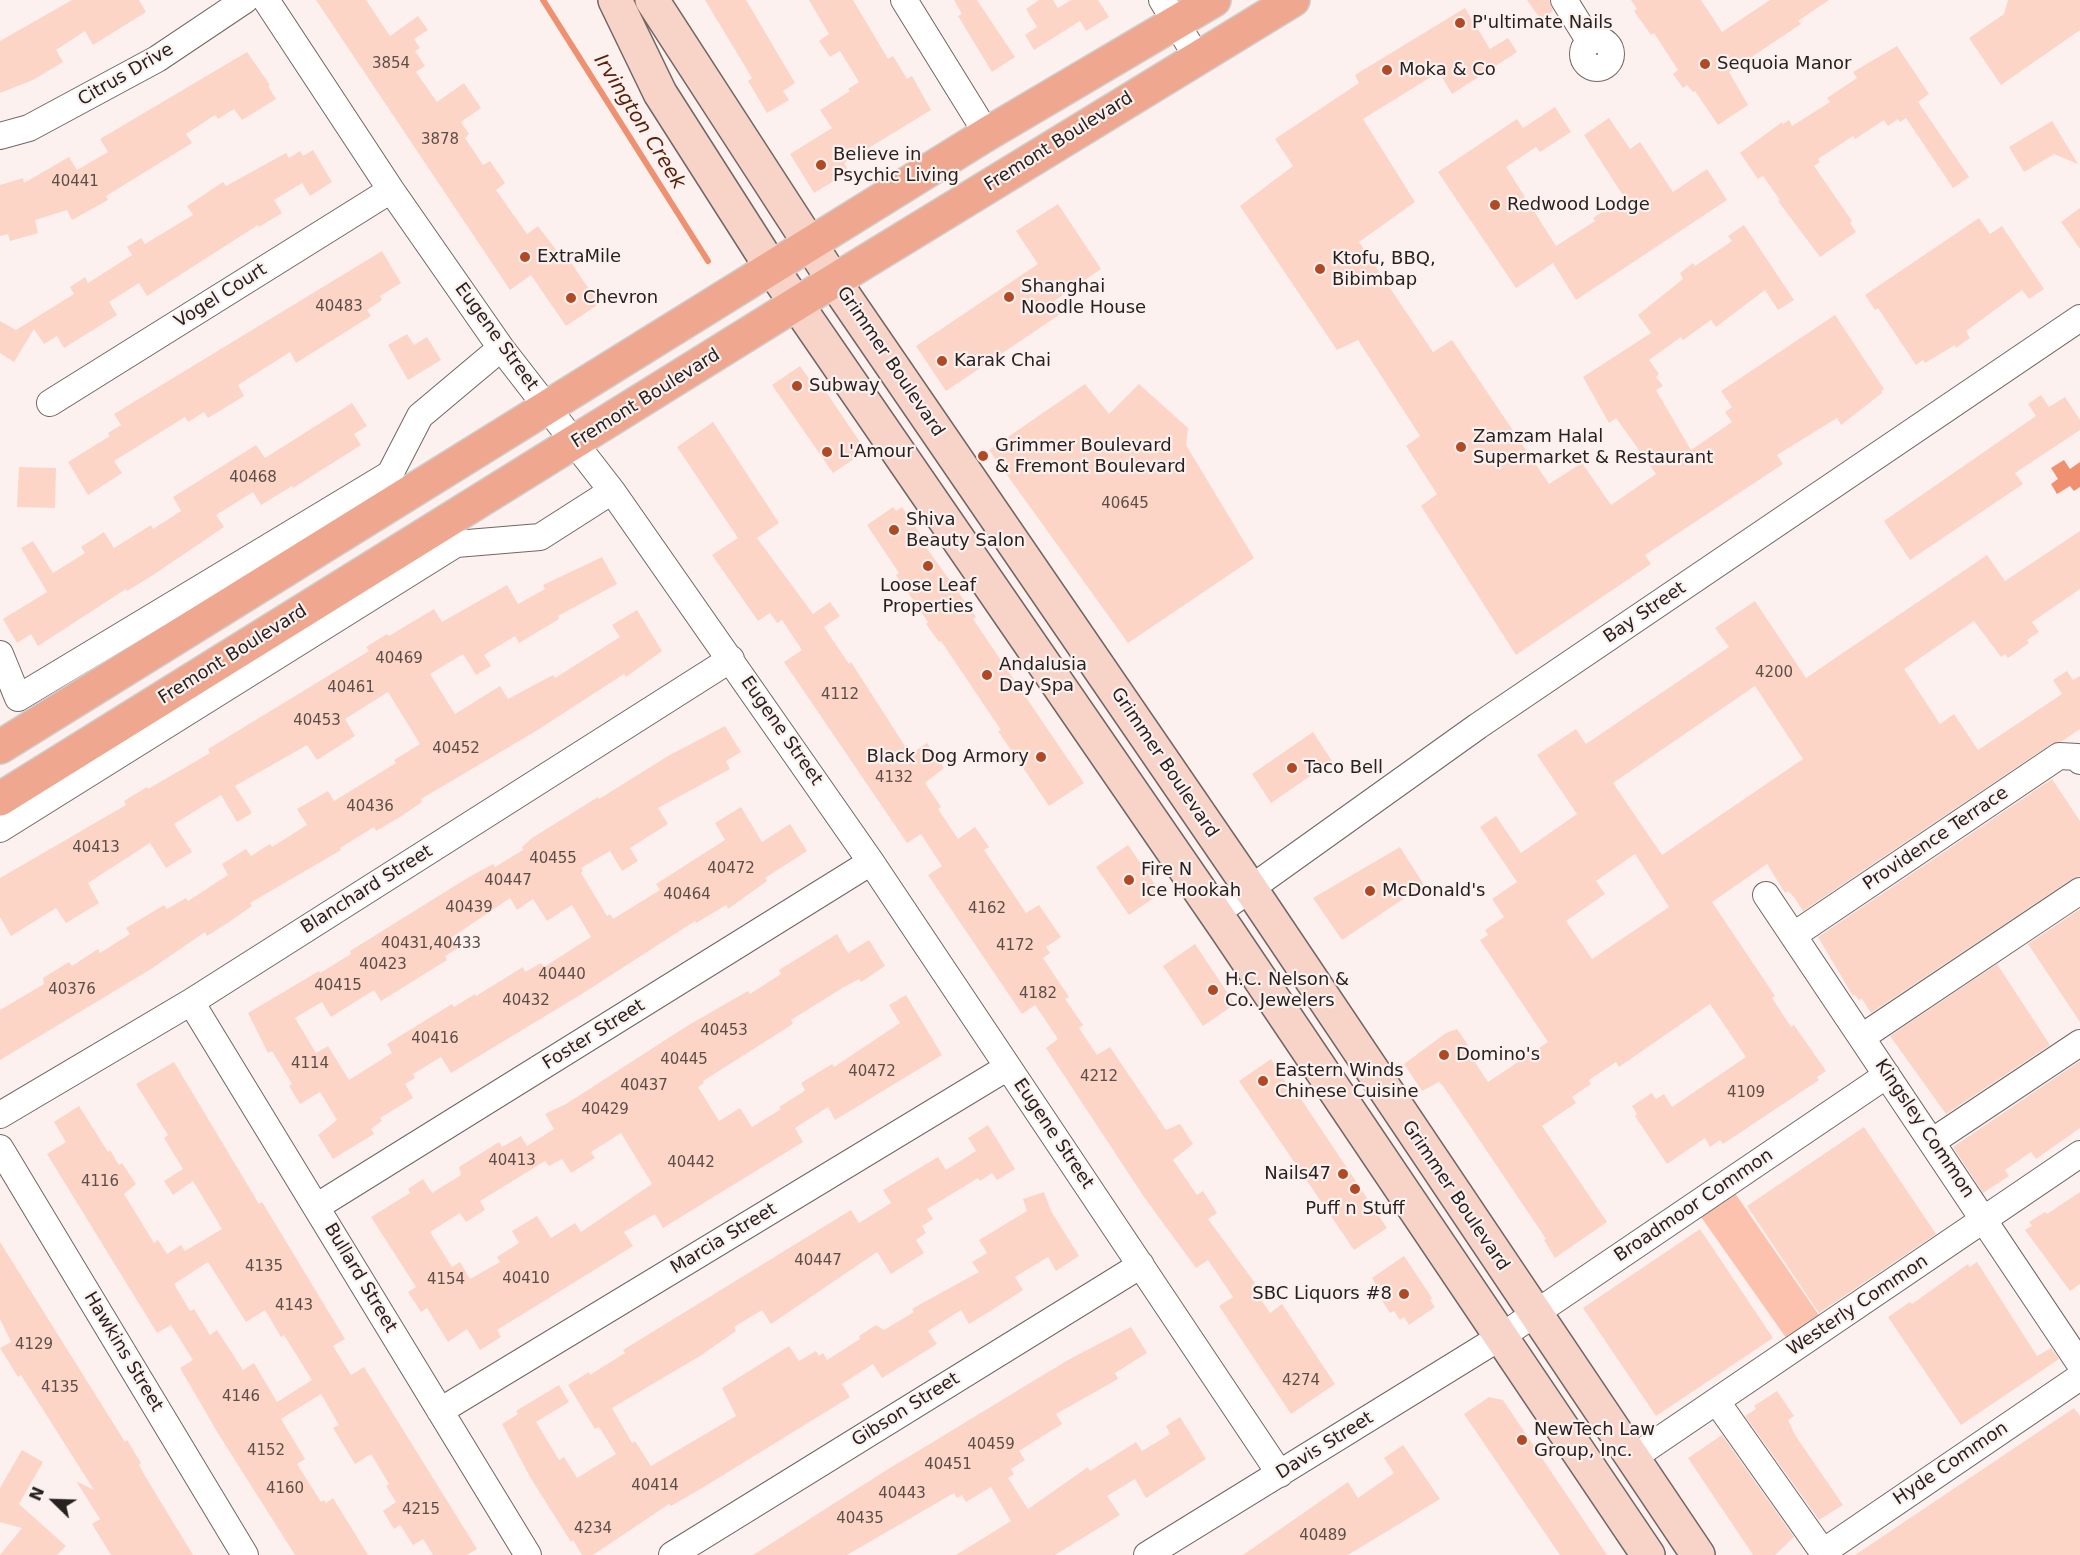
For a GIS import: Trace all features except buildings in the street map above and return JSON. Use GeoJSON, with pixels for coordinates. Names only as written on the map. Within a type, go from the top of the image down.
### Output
{"type":"FeatureCollection","features":[{"type":"Feature","properties":{"kind":"main road"},"geometry":{"type":"LineString","coordinates":[[615,0],[660,93],[771,267],[1215,914],[1648,1555]]}},
{"type":"Feature","properties":{"kind":"main road","name":"Grimmer Boulevard"},"geometry":{"type":"LineString","coordinates":[[652,0],[834,281],[1250,888],[1698,1555]]}},
{"type":"Feature","properties":{"kind":"main road"},"geometry":{"type":"LineString","coordinates":[[0,747],[987,134],[1169,11],[1214,0]]}},
{"type":"Feature","properties":{"kind":"main road","name":"Fremont Boulevard"},"geometry":{"type":"LineString","coordinates":[[0,799],[575,444],[796,304],[1293,0]]}},
{"type":"Feature","properties":{"kind":"street","name":"Citrus Drive"},"geometry":{"type":"LineString","coordinates":[[0,136],[29,128],[158,59],[245,0]]}},
{"type":"Feature","properties":{"kind":"street","name":"Eugene Street"},"geometry":{"type":"LineString","coordinates":[[266,0],[392,190],[501,348],[612,491],[871,862],[1280,1474]]}},
{"type":"Feature","properties":{"kind":"street"},"geometry":{"type":"LineString","coordinates":[[904,0],[987,134]]}},
{"type":"Feature","properties":{"kind":"street"},"geometry":{"type":"LineString","coordinates":[[1564,0],[1590,42]]}},
{"type":"Feature","properties":{"kind":"street"},"geometry":{"type":"LineString","coordinates":[[1169,11],[1197,57]]}},
{"type":"Feature","properties":{"kind":"street","name":"Vogel Court"},"geometry":{"type":"LineString","coordinates":[[50,403],[392,190]]}},
{"type":"Feature","properties":{"kind":"street","name":"Bay Street"},"geometry":{"type":"LineString","coordinates":[[1215,914],[1478,726],[2080,318]]}},
{"type":"Feature","properties":{"kind":"street"},"geometry":{"type":"LineString","coordinates":[[0,654],[18,698],[390,474],[420,416],[501,348]]}},
{"type":"Feature","properties":{"kind":"street","name":"Fremont Boulevard"},"geometry":{"type":"LineString","coordinates":[[0,829],[456,544],[540,537],[612,491]]}},
{"type":"Feature","properties":{"kind":"street","name":"Blanchard Street"},"geometry":{"type":"LineString","coordinates":[[0,1115],[191,1002],[731,659]]}},
{"type":"Feature","properties":{"kind":"street","name":"Providence Terrace"},"geometry":{"type":"LineString","coordinates":[[1794,935],[2059,756],[2078,757],[2080,761]]}},
{"type":"Feature","properties":{"kind":"street","name":"Foster Street"},"geometry":{"type":"LineString","coordinates":[[316,1207],[871,862]]}},
{"type":"Feature","properties":{"kind":"street"},"geometry":{"type":"LineString","coordinates":[[1862,1037],[2080,891]]}},
{"type":"Feature","properties":{"kind":"street","name":"Kingsley Common"},"geometry":{"type":"LineString","coordinates":[[1766,895],[1933,1141],[2080,1364]]}},
{"type":"Feature","properties":{"kind":"street","name":"Bullard Street"},"geometry":{"type":"LineString","coordinates":[[191,1002],[528,1555]]}},
{"type":"Feature","properties":{"kind":"street"},"geometry":{"type":"LineString","coordinates":[[1933,1141],[2080,1043]]}},
{"type":"Feature","properties":{"kind":"street","name":"Marcia Street"},"geometry":{"type":"LineString","coordinates":[[440,1411],[1008,1067]]}},
{"type":"Feature","properties":{"kind":"street","name":"Broadmoor Common"},"geometry":{"type":"LineString","coordinates":[[1502,1336],[1887,1076]]}},
{"type":"Feature","properties":{"kind":"street","name":"Hawkins Street"},"geometry":{"type":"LineString","coordinates":[[0,1148],[245,1555]]}},
{"type":"Feature","properties":{"kind":"street","name":"Westerly Common"},"geometry":{"type":"LineString","coordinates":[[1634,1457],[2080,1154]]}},
{"type":"Feature","properties":{"kind":"street","name":"Gibson Street"},"geometry":{"type":"LineString","coordinates":[[672,1555],[1140,1265]]}},
{"type":"Feature","properties":{"kind":"street","name":"Davis Street"},"geometry":{"type":"LineString","coordinates":[[1147,1555],[1502,1336]]}},
{"type":"Feature","properties":{"kind":"street","name":"Hyde Common"},"geometry":{"type":"LineString","coordinates":[[1824,1554],[2080,1377]]}},
{"type":"Feature","properties":{"kind":"street"},"geometry":{"type":"LineString","coordinates":[[1717,1402],[1824,1554]]}},
{"type":"Feature","properties":{"kind":"shaded area"},"geometry":{"type":"Polygon","coordinates":[[[2064,460],[2070,469],[2080,462],[2080,487],[2074,491],[2070,486],[2057,494],[2051,484],[2058,479],[2051,468],[2064,460]]]}},
{"type":"Feature","properties":{"kind":"shaded area"},"geometry":{"type":"Polygon","coordinates":[[[1728,1183],[1827,1327],[1794,1349],[1694,1207],[1728,1183]]]}},
{"type":"Feature","properties":{"kind":"waterway","name":"Irvington Creek"},"geometry":{"type":"LineString","coordinates":[[543,0],[708,261]]}},
{"type":"Feature","properties":{"kind":"place","name":"P'ultimate Nails"},"geometry":{"type":"Point","coordinates":[1460,23]}},
{"type":"Feature","properties":{"kind":"place","name":"Sequoia Manor"},"geometry":{"type":"Point","coordinates":[1705,64]}},
{"type":"Feature","properties":{"kind":"place","name":"Moka & Co"},"geometry":{"type":"Point","coordinates":[1387,70]}},
{"type":"Feature","properties":{"kind":"place","name":"Believe in Psychic Living"},"geometry":{"type":"Point","coordinates":[821,165]}},
{"type":"Feature","properties":{"kind":"place","name":"Redwood Lodge"},"geometry":{"type":"Point","coordinates":[1495,205]}},
{"type":"Feature","properties":{"kind":"place","name":"ExtraMile"},"geometry":{"type":"Point","coordinates":[525,257]}},
{"type":"Feature","properties":{"kind":"place","name":"Ktofu, BBQ, Bibimbap"},"geometry":{"type":"Point","coordinates":[1320,269]}},
{"type":"Feature","properties":{"kind":"place","name":"Shanghai Noodle House"},"geometry":{"type":"Point","coordinates":[1009,297]}},
{"type":"Feature","properties":{"kind":"place","name":"Chevron"},"geometry":{"type":"Point","coordinates":[571,298]}},
{"type":"Feature","properties":{"kind":"place","name":"Karak Chai"},"geometry":{"type":"Point","coordinates":[942,361]}},
{"type":"Feature","properties":{"kind":"place","name":"Subway"},"geometry":{"type":"Point","coordinates":[797,386]}},
{"type":"Feature","properties":{"kind":"place","name":"Zamzam Halal Supermarket & Restaurant"},"geometry":{"type":"Point","coordinates":[1461,447]}},
{"type":"Feature","properties":{"kind":"place","name":"L'Amour"},"geometry":{"type":"Point","coordinates":[827,452]}},
{"type":"Feature","properties":{"kind":"place","name":"Grimmer Boulevard & Fremont Boulevard"},"geometry":{"type":"Point","coordinates":[983,456]}},
{"type":"Feature","properties":{"kind":"place","name":"Shiva Beauty Salon"},"geometry":{"type":"Point","coordinates":[894,530]}},
{"type":"Feature","properties":{"kind":"place","name":"Loose Leaf Properties"},"geometry":{"type":"Point","coordinates":[928,566]}},
{"type":"Feature","properties":{"kind":"place","name":"Andalusia Day Spa"},"geometry":{"type":"Point","coordinates":[987,675]}},
{"type":"Feature","properties":{"kind":"place","name":"Black Dog Armory"},"geometry":{"type":"Point","coordinates":[1041,757]}},
{"type":"Feature","properties":{"kind":"place","name":"Taco Bell"},"geometry":{"type":"Point","coordinates":[1292,768]}},
{"type":"Feature","properties":{"kind":"place","name":"Fire N Ice Hookah"},"geometry":{"type":"Point","coordinates":[1129,880]}},
{"type":"Feature","properties":{"kind":"place","name":"McDonald's"},"geometry":{"type":"Point","coordinates":[1370,891]}},
{"type":"Feature","properties":{"kind":"place","name":"H.C. Nelson & Co. Jewelers"},"geometry":{"type":"Point","coordinates":[1213,990]}},
{"type":"Feature","properties":{"kind":"place","name":"Domino's"},"geometry":{"type":"Point","coordinates":[1444,1055]}},
{"type":"Feature","properties":{"kind":"place","name":"Eastern Winds Chinese Cuisine"},"geometry":{"type":"Point","coordinates":[1263,1081]}},
{"type":"Feature","properties":{"kind":"place","name":"Nails47"},"geometry":{"type":"Point","coordinates":[1343,1174]}},
{"type":"Feature","properties":{"kind":"place","name":"Puff n Stuff"},"geometry":{"type":"Point","coordinates":[1355,1189]}},
{"type":"Feature","properties":{"kind":"place","name":"SBC Liquors #8"},"geometry":{"type":"Point","coordinates":[1404,1294]}},
{"type":"Feature","properties":{"kind":"place","name":"NewTech Law Group, Inc."},"geometry":{"type":"Point","coordinates":[1522,1440]}}]}
